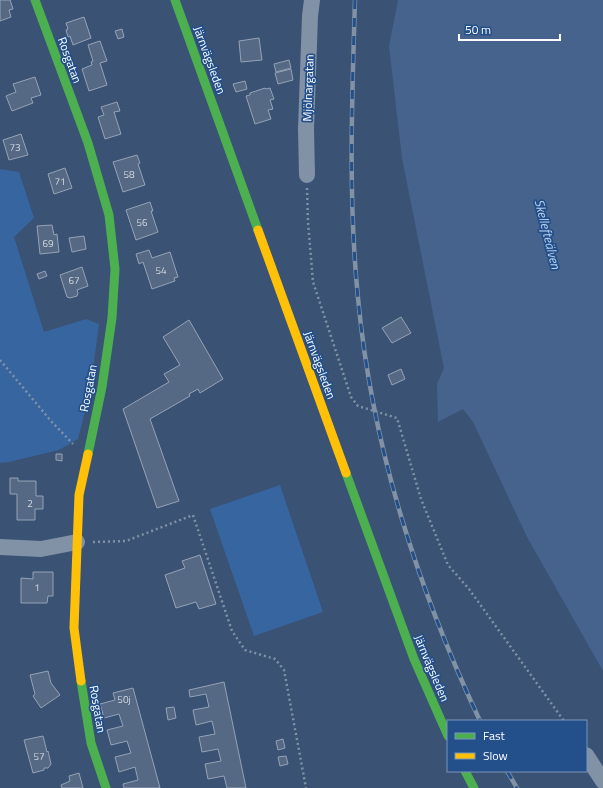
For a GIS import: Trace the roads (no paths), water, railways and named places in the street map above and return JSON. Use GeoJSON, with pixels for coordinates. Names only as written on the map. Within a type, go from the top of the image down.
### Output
{"type":"FeatureCollection","features":[{"type":"Feature","properties":{"kind":"street","name":"Rosgatan"},"geometry":{"type":"LineString","coordinates":[[35,0],[56,54],[94,165],[109,215],[115,269],[112,318],[102,387],[80,495],[74,628],[91,743],[106,788]]}},
{"type":"Feature","properties":{"kind":"street","name":"Järnvägsleden"},"geometry":{"type":"LineString","coordinates":[[175,0],[389,594],[414,659],[447,734]]}},
{"type":"Feature","properties":{"kind":"street","name":"Mjölnargatan"},"geometry":{"type":"LineString","coordinates":[[307,175],[307,121],[310,16],[312,0]]}},
{"type":"Feature","properties":{"kind":"street"},"geometry":{"type":"LineString","coordinates":[[0,547],[41,549],[77,542]]}},
{"type":"Feature","properties":{"kind":"street"},"geometry":{"type":"LineString","coordinates":[[587,757],[603,781]]}},
{"type":"Feature","properties":{"kind":"street"},"geometry":{"type":"LineString","coordinates":[[466,772],[474,788]]}},
{"type":"Feature","properties":{"kind":"water","name":"Skellefteälven"},"geometry":{"type":"Polygon","coordinates":[[[398,0],[603,0],[603,671],[527,537],[473,422],[463,409],[438,422],[437,384],[444,368],[402,158],[389,46],[398,0]]]}},
{"type":"Feature","properties":{"kind":"railway"},"geometry":{"type":"LineString","coordinates":[[355,0],[352,149],[353,224],[358,298],[374,408],[386,462],[417,567],[436,619],[480,720]]}},
{"type":"Feature","properties":{"kind":"railway"},"geometry":{"type":"LineString","coordinates":[[508,772],[517,788]]}}]}
